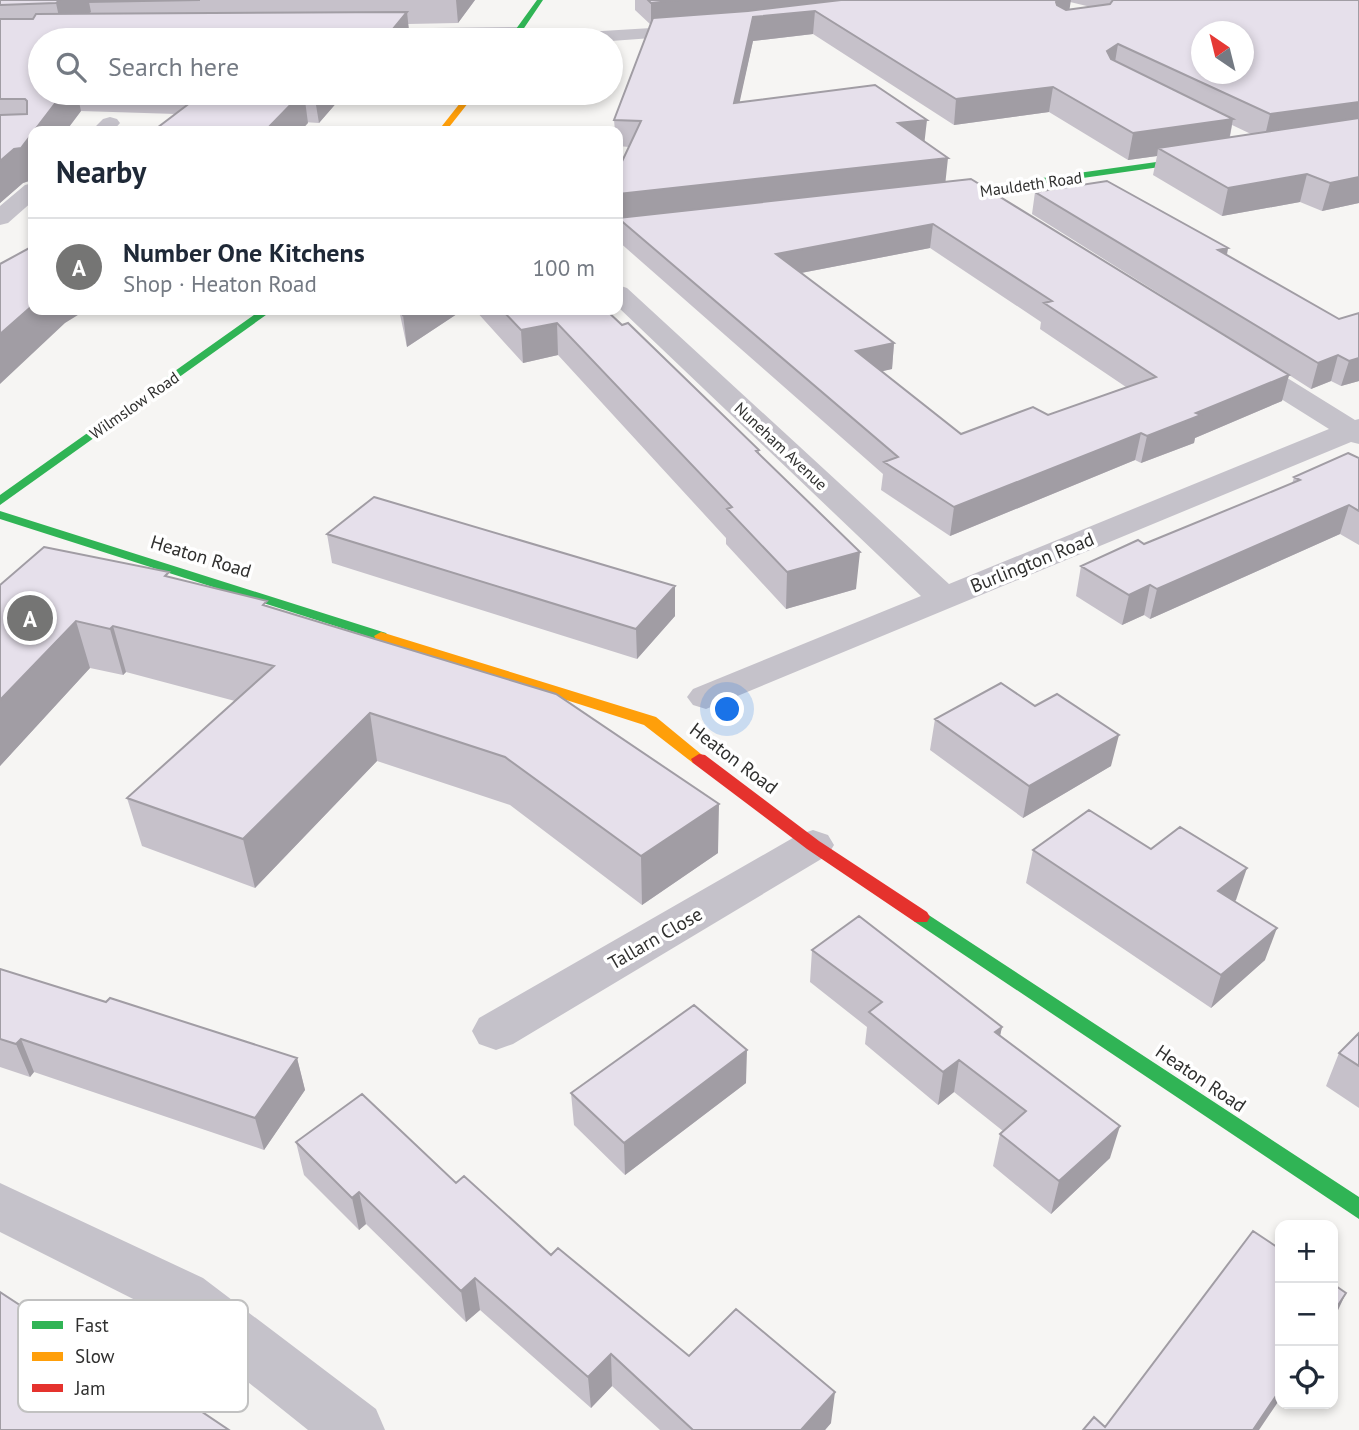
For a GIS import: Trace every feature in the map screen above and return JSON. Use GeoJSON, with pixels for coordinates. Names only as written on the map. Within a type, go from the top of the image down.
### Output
{"type":"FeatureCollection","features":[{"type":"Feature","properties":{"kind":"street"},"geometry":{"type":"LineString","coordinates":[[521,28],[540,0]]}},
{"type":"Feature","properties":{"kind":"street"},"geometry":{"type":"LineString","coordinates":[[623,34],[716,28]]}},
{"type":"Feature","properties":{"kind":"street"},"geometry":{"type":"LineString","coordinates":[[446,126],[463,105]]}},
{"type":"Feature","properties":{"kind":"street","name":"Mauldeth Road"},"geometry":{"type":"LineString","coordinates":[[920,198],[1220,156]]}},
{"type":"Feature","properties":{"kind":"street"},"geometry":{"type":"LineString","coordinates":[[975,192],[1010,214]]}},
{"type":"Feature","properties":{"kind":"street"},"geometry":{"type":"LineString","coordinates":[[0,218],[28,194]]}},
{"type":"Feature","properties":{"kind":"street","name":"Nuneham Avenue"},"geometry":{"type":"LineString","coordinates":[[623,298],[943,598]]}},
{"type":"Feature","properties":{"kind":"street","name":"Wilmslow Road"},"geometry":{"type":"LineString","coordinates":[[0,501],[261,315]]}},
{"type":"Feature","properties":{"kind":"street"},"geometry":{"type":"LineString","coordinates":[[1222,349],[1356,431]]}},
{"type":"Feature","properties":{"kind":"street","name":"Burlington Road"},"geometry":{"type":"LineString","coordinates":[[706,697],[1356,431]]}},
{"type":"Feature","properties":{"kind":"street","name":"Heaton Road"},"geometry":{"type":"LineString","coordinates":[[0,515],[650,721],[813,845],[1359,1209]]}},
{"type":"Feature","properties":{"kind":"street","name":"Tallarn Close"},"geometry":{"type":"LineString","coordinates":[[496,1031],[813,845]]}},
{"type":"Feature","properties":{"kind":"street"},"geometry":{"type":"LineString","coordinates":[[0,1206],[188,1300]]}},
{"type":"Feature","properties":{"kind":"street"},"geometry":{"type":"LineString","coordinates":[[248,1347],[355,1430]]}},
{"type":"Feature","properties":{"kind":"building"},"geometry":{"type":"Polygon","coordinates":[[[0,0],[60,0],[56,3],[0,5],[0,0]]]}},
{"type":"Feature","properties":{"kind":"building"},"geometry":{"type":"Polygon","coordinates":[[[92,0],[200,0],[89,2],[92,0]]]}},
{"type":"Feature","properties":{"kind":"building"},"geometry":{"type":"Polygon","coordinates":[[[648,0],[679,0],[651,3],[648,0]]]}},
{"type":"Feature","properties":{"kind":"building"},"geometry":{"type":"Polygon","coordinates":[[[841,0],[1058,0],[1057,5],[1066,10],[1110,4],[1113,0],[1359,0],[1359,102],[1270,114],[1205,84],[1254,84],[1254,21],[1191,21],[1191,78],[1118,44],[1107,51],[1111,59],[1233,119],[1133,133],[1053,87],[956,99],[815,11],[753,17],[734,103],[875,85],[927,120],[898,123],[948,158],[623,193],[623,159],[641,121],[614,120],[620,105],[623,105],[623,96],[653,18],[841,0]]]}},
{"type":"Feature","properties":{"kind":"building"},"geometry":{"type":"Polygon","coordinates":[[[407,12],[394,28],[28,28],[28,105],[54,105],[38,126],[28,126],[28,139],[21,148],[14,149],[0,161],[0,115],[27,114],[27,101],[0,99],[0,19],[33,19],[36,14],[407,12]]]}},
{"type":"Feature","properties":{"kind":"building"},"geometry":{"type":"Polygon","coordinates":[[[187,105],[290,105],[270,126],[160,126],[187,105]]]}},
{"type":"Feature","properties":{"kind":"building"},"geometry":{"type":"Polygon","coordinates":[[[1359,118],[1359,177],[1330,183],[1307,174],[1228,188],[1158,148],[1359,118]]]}},
{"type":"Feature","properties":{"kind":"building"},"geometry":{"type":"Polygon","coordinates":[[[971,179],[1289,375],[1196,413],[1201,415],[1147,436],[1141,433],[954,507],[884,462],[898,457],[623,222],[623,217],[971,179]],[[933,224],[776,254],[894,343],[856,351],[961,434],[1033,407],[1048,415],[1156,377],[1044,303],[1052,301],[933,224]]]}},
{"type":"Feature","properties":{"kind":"building"},"geometry":{"type":"Polygon","coordinates":[[[1107,181],[1228,248],[1218,250],[1339,319],[1359,313],[1359,358],[1349,361],[1338,355],[1318,363],[1035,192],[1107,181]]]}},
{"type":"Feature","properties":{"kind":"building"},"geometry":{"type":"Polygon","coordinates":[[[28,249],[28,309],[0,334],[0,264],[28,249]]]}},
{"type":"Feature","properties":{"kind":"building"},"geometry":{"type":"Polygon","coordinates":[[[507,315],[611,315],[622,325],[628,323],[860,552],[787,572],[727,509],[732,507],[557,323],[521,330],[507,315]]]}},
{"type":"Feature","properties":{"kind":"building"},"geometry":{"type":"Polygon","coordinates":[[[1348,453],[1359,458],[1359,511],[1349,505],[1157,589],[1150,585],[1129,595],[1081,566],[1138,540],[1144,544],[1300,480],[1294,477],[1348,453]]]}},
{"type":"Feature","properties":{"kind":"building"},"geometry":{"type":"Polygon","coordinates":[[[374,497],[675,586],[636,629],[327,534],[374,497]]]}},
{"type":"Feature","properties":{"kind":"building"},"geometry":{"type":"Polygon","coordinates":[[[44,547],[169,572],[165,576],[267,601],[263,605],[556,694],[719,804],[641,856],[505,757],[370,713],[243,839],[127,798],[274,666],[113,626],[110,629],[76,621],[0,700],[0,585],[44,547]]]}},
{"type":"Feature","properties":{"kind":"building"},"geometry":{"type":"Polygon","coordinates":[[[1001,683],[1035,706],[1057,694],[1119,735],[1029,786],[935,719],[1001,683]]]}},
{"type":"Feature","properties":{"kind":"building"},"geometry":{"type":"Polygon","coordinates":[[[1089,810],[1151,849],[1180,827],[1247,868],[1218,891],[1277,928],[1221,975],[1033,850],[1089,810]]]}},
{"type":"Feature","properties":{"kind":"building"},"geometry":{"type":"Polygon","coordinates":[[[859,916],[1002,1027],[995,1032],[1120,1126],[1059,1181],[1000,1134],[1026,1111],[959,1060],[943,1072],[869,1012],[882,1002],[812,950],[859,916]]]}},
{"type":"Feature","properties":{"kind":"building"},"geometry":{"type":"Polygon","coordinates":[[[0,969],[106,1002],[110,998],[297,1058],[255,1118],[21,1039],[16,1044],[0,1039],[0,969]]]}},
{"type":"Feature","properties":{"kind":"building"},"geometry":{"type":"Polygon","coordinates":[[[694,1005],[747,1050],[624,1143],[571,1093],[694,1005]]]}},
{"type":"Feature","properties":{"kind":"building"},"geometry":{"type":"Polygon","coordinates":[[[1359,1033],[1359,1066],[1339,1053],[1359,1033]]]}},
{"type":"Feature","properties":{"kind":"building"},"geometry":{"type":"Polygon","coordinates":[[[362,1094],[456,1183],[464,1176],[551,1255],[558,1248],[689,1356],[736,1309],[835,1392],[801,1430],[693,1430],[611,1354],[588,1377],[475,1278],[461,1291],[359,1192],[352,1198],[296,1142],[362,1094]]]}},
{"type":"Feature","properties":{"kind":"building"},"geometry":{"type":"Polygon","coordinates":[[[1253,1231],[1275,1246],[1275,1397],[1253,1430],[1083,1430],[1094,1417],[1105,1427],[1253,1231]]]}},
{"type":"Feature","properties":{"kind":"building"},"geometry":{"type":"Polygon","coordinates":[[[1338,1287],[1346,1293],[1338,1305],[1338,1287]]]}},
{"type":"Feature","properties":{"kind":"building"},"geometry":{"type":"Polygon","coordinates":[[[0,1292],[18,1304],[18,1412],[202,1412],[229,1430],[0,1430],[0,1292]]]}},
{"type":"Feature","properties":{"kind":"traffic: fast"},"geometry":{"type":"LineString","coordinates":[[520,28],[540,0]]}},
{"type":"Feature","properties":{"kind":"traffic: fast"},"geometry":{"type":"LineString","coordinates":[[936,196],[1206,158]]}},
{"type":"Feature","properties":{"kind":"traffic: fast"},"geometry":{"type":"LineString","coordinates":[[0,501],[261,315]]}},
{"type":"Feature","properties":{"kind":"traffic: fast"},"geometry":{"type":"LineString","coordinates":[[0,515],[381,636]]}},
{"type":"Feature","properties":{"kind":"traffic: fast"},"geometry":{"type":"LineString","coordinates":[[921,917],[1359,1209]]}},
{"type":"Feature","properties":{"kind":"traffic: slow"},"geometry":{"type":"LineString","coordinates":[[446,126],[463,105]]}},
{"type":"Feature","properties":{"kind":"traffic: slow"},"geometry":{"type":"LineString","coordinates":[[381,636],[650,721],[699,759]]}},
{"type":"Feature","properties":{"kind":"traffic: jam"},"geometry":{"type":"LineString","coordinates":[[699,759],[813,845],[921,917]]}},
{"type":"Feature","properties":{"kind":"place","name":"Number One Kitchens"},"geometry":{"type":"Point","coordinates":[30,618]}}]}
